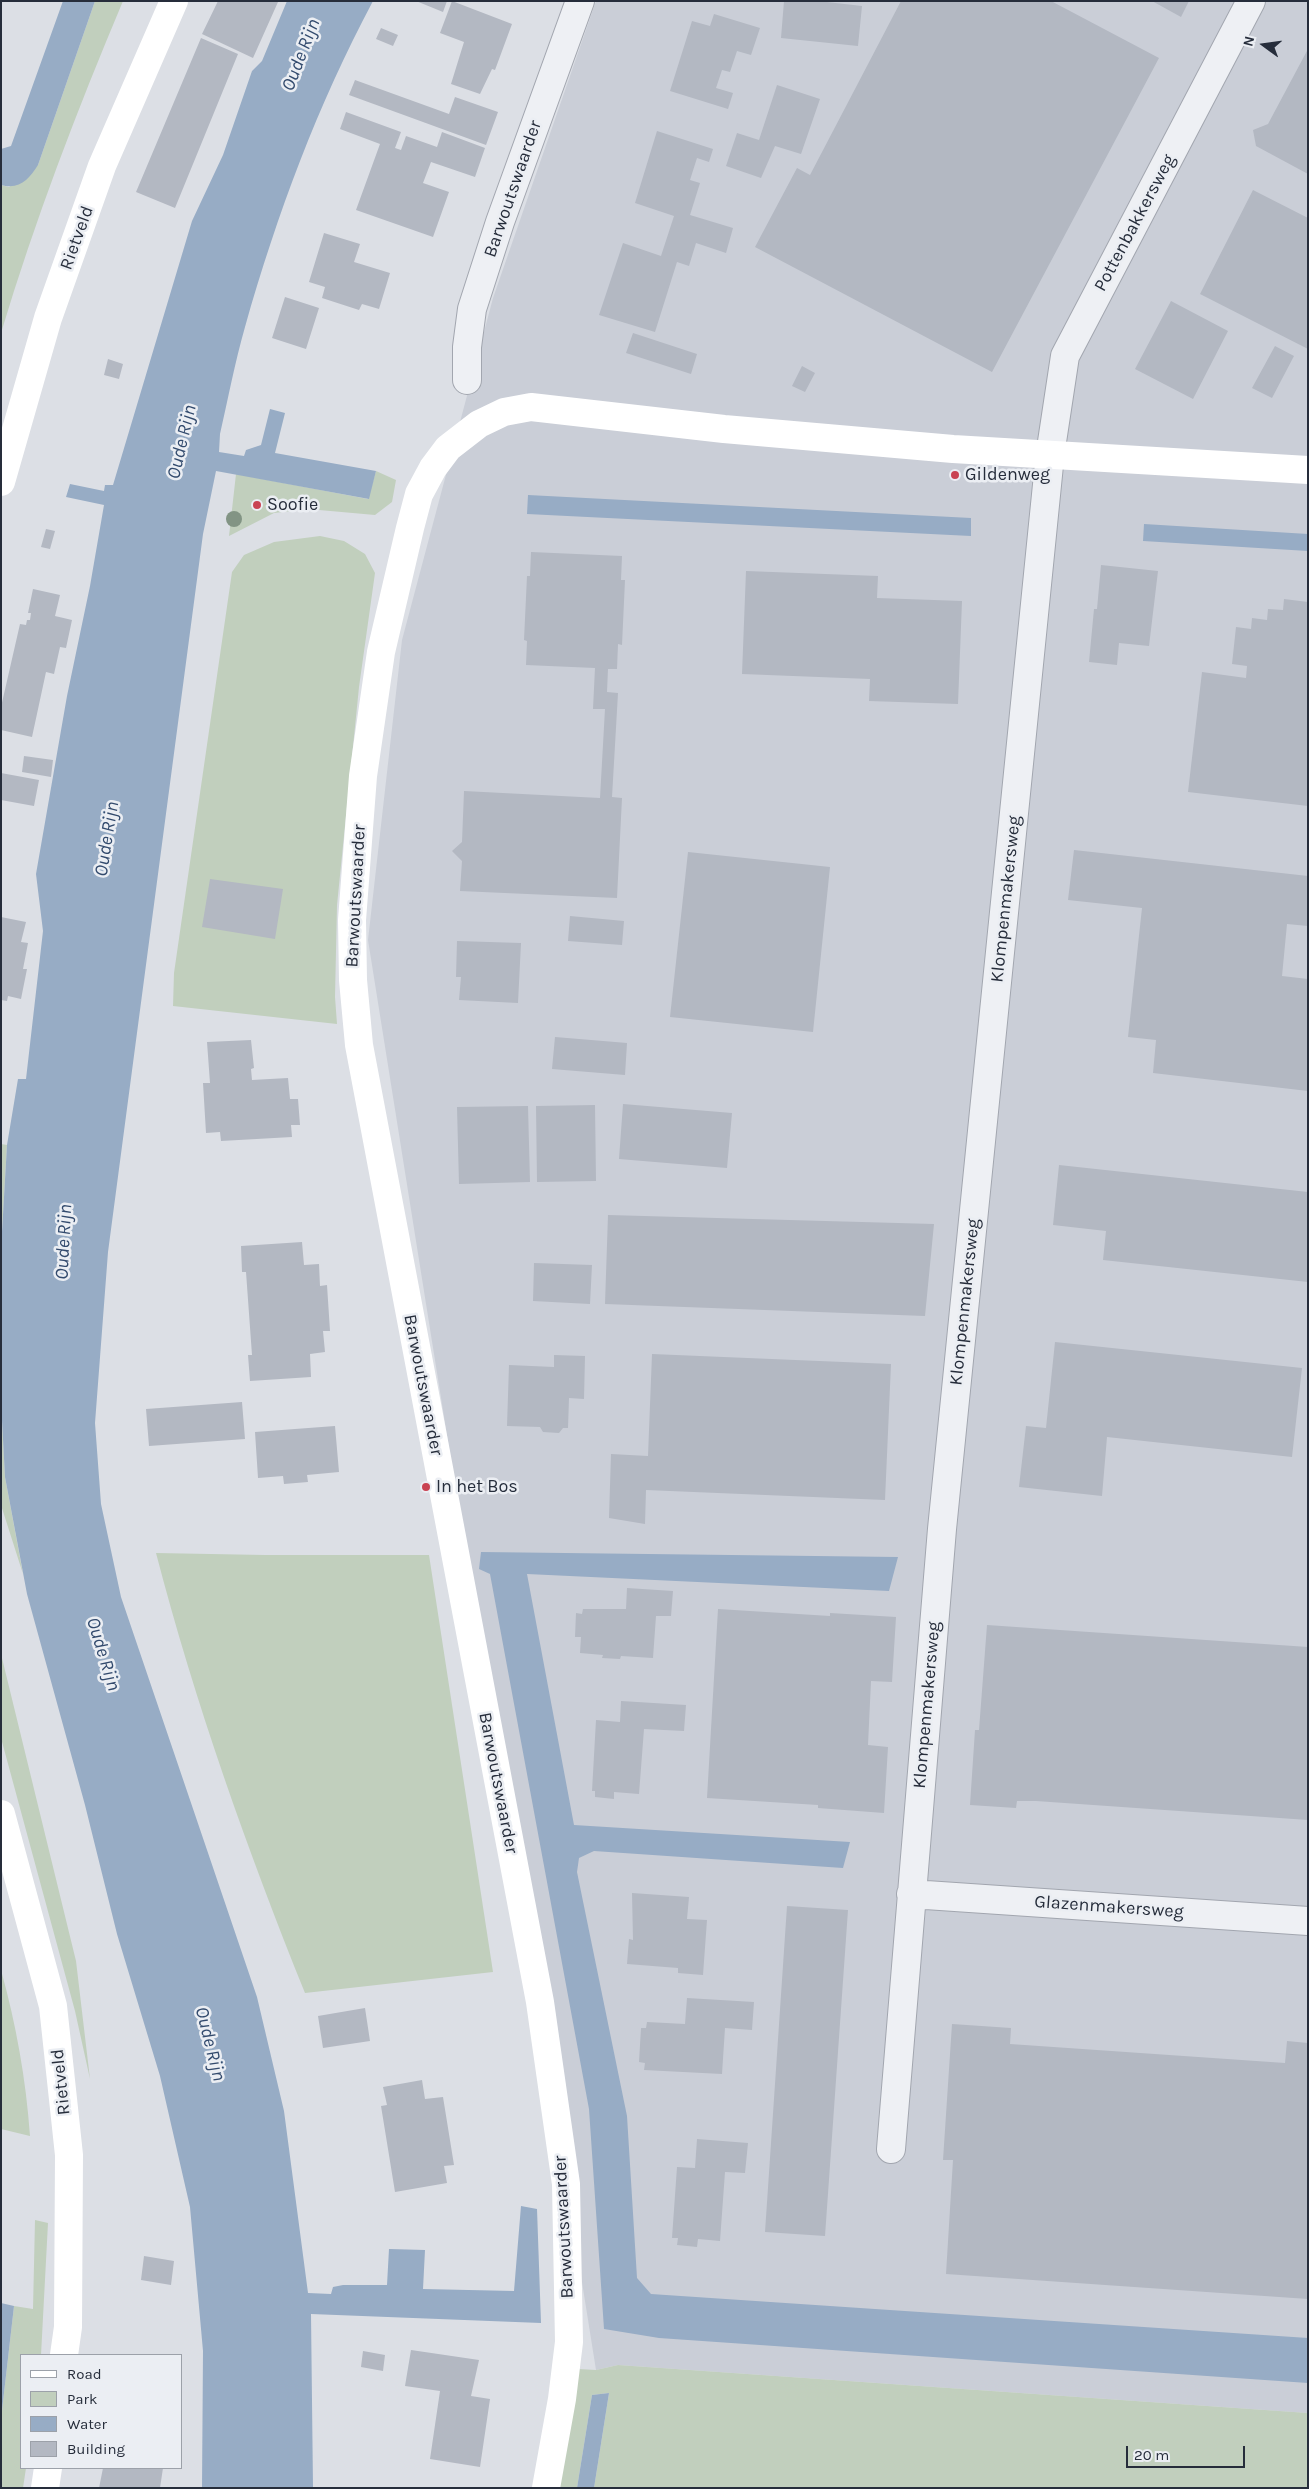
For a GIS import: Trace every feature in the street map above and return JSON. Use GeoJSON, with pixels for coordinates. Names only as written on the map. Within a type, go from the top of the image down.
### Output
{"type":"FeatureCollection","features":[{"type":"Feature","properties":{"kind":"street","name":"Rietveld"},"geometry":{"type":"LineString","coordinates":[[1,482],[48,318],[99,175],[174,1]]}},
{"type":"Feature","properties":{"kind":"street","name":"Barwoutswaarder"},"geometry":{"type":"LineString","coordinates":[[468,380],[467,347],[472,309],[500,222],[580,1]]}},
{"type":"Feature","properties":{"kind":"street","name":"Pottenbakkersweg"},"geometry":{"type":"LineString","coordinates":[[1050,455],[1065,356],[1252,1]]}},
{"type":"Feature","properties":{"kind":"street","name":"Barwoutswaarder"},"geometry":{"type":"LineString","coordinates":[[546,2488],[562,2399],[569,2342],[566,2184],[540,2002],[360,1045],[353,980],[352,920],[363,776],[385,633],[419,494],[433,468],[448,448],[479,424],[504,412],[531,407],[802,436],[1050,455]]}},
{"type":"Feature","properties":{"kind":"street"},"geometry":{"type":"LineString","coordinates":[[1050,455],[1308,470]]}},
{"type":"Feature","properties":{"kind":"street","name":"Klompenmakersweg"},"geometry":{"type":"LineString","coordinates":[[891,2149],[942,1529],[1050,455]]}},
{"type":"Feature","properties":{"kind":"street","name":"Rietveld"},"geometry":{"type":"LineString","coordinates":[[1,1814],[53,2006],[69,2155],[68,2327],[64,2354]]}},
{"type":"Feature","properties":{"kind":"street","name":"Glazenmakersweg"},"geometry":{"type":"LineString","coordinates":[[911,1894],[1308,1921]]}},
{"type":"Feature","properties":{"kind":"street"},"geometry":{"type":"LineString","coordinates":[[45,2488],[48,2469]]}},
{"type":"Feature","properties":{"kind":"shaded area"},"geometry":{"type":"Polygon","coordinates":[[[596,1],[1308,1],[1308,2413],[618,2365],[596,2370],[368,940],[402,640],[493,298],[596,1]]]}},
{"type":"Feature","properties":{"kind":"green space"},"geometry":{"type":"Polygon","coordinates":[[[95,1],[123,1],[58,165],[1,333],[1,185],[9,187],[38,165],[95,1]]]}},
{"type":"Feature","properties":{"kind":"green space"},"geometry":{"type":"Polygon","coordinates":[[[376,471],[396,480],[392,502],[375,515],[308,509],[274,513],[229,536],[236,474],[368,499],[376,471]]]}},
{"type":"Feature","properties":{"kind":"green space"},"geometry":{"type":"Polygon","coordinates":[[[320,536],[344,541],[365,554],[375,573],[359,687],[337,905],[335,997],[337,1024],[173,1006],[174,973],[232,572],[244,555],[274,542],[320,536]]]}},
{"type":"Feature","properties":{"kind":"green space"},"geometry":{"type":"Polygon","coordinates":[[[1,1144],[7,1145],[1,1249],[1,1144]]]}},
{"type":"Feature","properties":{"kind":"green space"},"geometry":{"type":"Polygon","coordinates":[[[1,1402],[5,1477],[23,1574],[1,1505],[1,1402]]]}},
{"type":"Feature","properties":{"kind":"green space"},"geometry":{"type":"Polygon","coordinates":[[[156,1553],[429,1555],[493,1972],[305,1993],[223,1775],[171,1609],[156,1553]]]}},
{"type":"Feature","properties":{"kind":"green space"},"geometry":{"type":"Polygon","coordinates":[[[1,1654],[76,1961],[90,2079],[75,2011],[1,1738],[1,1654]]]}},
{"type":"Feature","properties":{"kind":"green space"},"geometry":{"type":"Polygon","coordinates":[[[1,1970],[20,2052],[30,2136],[1,2129],[1,1970]]]}},
{"type":"Feature","properties":{"kind":"green space"},"geometry":{"type":"Polygon","coordinates":[[[35,2220],[48,2223],[41,2354],[20,2354],[20,2469],[26,2469],[23,2488],[1,2488],[1,2419],[14,2306],[33,2309],[35,2220]]]}},
{"type":"Feature","properties":{"kind":"green space"},"geometry":{"type":"Polygon","coordinates":[[[618,2365],[1308,2413],[1308,2488],[594,2488],[609,2393],[592,2395],[577,2488],[557,2488],[578,2369],[596,2370],[618,2365]]]}},
{"type":"Feature","properties":{"kind":"water"},"geometry":{"type":"Polygon","coordinates":[[[63,1],[95,1],[38,165],[31,175],[19,185],[1,185],[1,149],[11,146],[63,1]]]}},
{"type":"Feature","properties":{"kind":"water","name":"Oude Rijn"},"geometry":{"type":"Polygon","coordinates":[[[287,1],[373,1],[334,80],[285,201],[245,327],[220,434],[219,452],[244,456],[246,450],[261,445],[270,409],[285,413],[275,453],[376,471],[369,499],[216,471],[203,534],[108,1252],[95,1423],[101,1504],[121,1597],[257,1997],[284,2111],[308,2293],[331,2294],[333,2287],[343,2285],[387,2285],[389,2249],[425,2250],[423,2289],[514,2291],[521,2206],[537,2209],[541,2323],[311,2314],[313,2488],[202,2488],[203,2351],[190,2207],[160,2076],[117,1934],[85,1805],[27,1594],[5,1477],[1,1402],[1,1249],[7,1145],[18,1079],[26,1079],[43,931],[36,874],[67,696],[90,586],[104,505],[66,497],[70,484],[104,491],[105,485],[113,485],[192,221],[223,155],[252,71],[262,61],[287,1]]]}},
{"type":"Feature","properties":{"kind":"water"},"geometry":{"type":"Polygon","coordinates":[[[528,495],[971,518],[971,536],[527,514],[528,495]]]}},
{"type":"Feature","properties":{"kind":"water"},"geometry":{"type":"Polygon","coordinates":[[[1144,524],[1308,534],[1308,551],[1143,541],[1144,524]]]}},
{"type":"Feature","properties":{"kind":"water"},"geometry":{"type":"Polygon","coordinates":[[[481,1552],[898,1557],[889,1591],[527,1574],[574,1825],[850,1842],[843,1868],[594,1851],[579,1858],[577,1872],[627,2116],[637,2278],[651,2294],[1308,2338],[1308,2383],[659,2338],[604,2329],[589,2109],[490,1574],[479,1569],[481,1552]]]}},
{"type":"Feature","properties":{"kind":"water"},"geometry":{"type":"Polygon","coordinates":[[[1,2303],[14,2306],[1,2419],[1,2303]]]}},
{"type":"Feature","properties":{"kind":"water"},"geometry":{"type":"Polygon","coordinates":[[[609,2393],[594,2488],[577,2488],[592,2395],[609,2393]]]}},
{"type":"Feature","properties":{"kind":"building"},"geometry":{"type":"Polygon","coordinates":[[[218,1],[278,2],[253,58],[202,34],[218,1]]]}},
{"type":"Feature","properties":{"kind":"building"},"geometry":{"type":"Polygon","coordinates":[[[416,1],[447,1],[443,12],[416,1]]]}},
{"type":"Feature","properties":{"kind":"building"},"geometry":{"type":"Polygon","coordinates":[[[452,1],[512,24],[495,70],[492,69],[480,94],[451,84],[464,42],[440,33],[452,1]]]}},
{"type":"Feature","properties":{"kind":"building"},"geometry":{"type":"Polygon","coordinates":[[[784,1],[818,1],[862,6],[858,46],[781,38],[784,1]]]}},
{"type":"Feature","properties":{"kind":"building"},"geometry":{"type":"Polygon","coordinates":[[[901,1],[1051,1],[1159,58],[992,372],[755,247],[797,168],[810,175],[901,1]]]}},
{"type":"Feature","properties":{"kind":"building"},"geometry":{"type":"Polygon","coordinates":[[[1152,1],[1189,1],[1181,17],[1152,1]]]}},
{"type":"Feature","properties":{"kind":"building"},"geometry":{"type":"Polygon","coordinates":[[[714,14],[760,28],[751,55],[737,51],[730,72],[722,70],[716,88],[733,93],[728,109],[670,91],[692,21],[710,26],[714,14]]]}},
{"type":"Feature","properties":{"kind":"building"},"geometry":{"type":"Polygon","coordinates":[[[381,28],[398,35],[393,46],[376,39],[381,28]]]}},
{"type":"Feature","properties":{"kind":"building"},"geometry":{"type":"Polygon","coordinates":[[[201,38],[238,54],[175,208],[136,192],[201,38]]]}},
{"type":"Feature","properties":{"kind":"building"},"geometry":{"type":"Polygon","coordinates":[[[1308,49],[1308,174],[1256,146],[1253,130],[1268,124],[1308,49]]]}},
{"type":"Feature","properties":{"kind":"building"},"geometry":{"type":"Polygon","coordinates":[[[355,80],[449,114],[455,97],[498,112],[486,145],[349,95],[355,80]]]}},
{"type":"Feature","properties":{"kind":"building"},"geometry":{"type":"Polygon","coordinates":[[[777,85],[820,99],[801,154],[775,146],[761,178],[726,166],[737,133],[759,140],[777,85]]]}},
{"type":"Feature","properties":{"kind":"building"},"geometry":{"type":"Polygon","coordinates":[[[346,112],[401,132],[395,148],[401,150],[406,136],[437,147],[442,132],[485,148],[475,177],[431,162],[423,183],[449,192],[433,237],[356,210],[380,144],[340,129],[346,112]]]}},
{"type":"Feature","properties":{"kind":"building"},"geometry":{"type":"Polygon","coordinates":[[[657,131],[713,149],[709,162],[697,158],[690,180],[700,183],[690,215],[733,228],[726,253],[696,243],[689,266],[677,262],[655,332],[599,315],[623,243],[661,256],[674,216],[635,203],[657,131]]]}},
{"type":"Feature","properties":{"kind":"building"},"geometry":{"type":"Polygon","coordinates":[[[1253,190],[1308,218],[1308,349],[1200,294],[1253,190]]]}},
{"type":"Feature","properties":{"kind":"building"},"geometry":{"type":"Polygon","coordinates":[[[324,233],[360,244],[354,262],[390,273],[379,309],[362,304],[359,310],[322,298],[325,287],[309,282],[324,233]]]}},
{"type":"Feature","properties":{"kind":"building"},"geometry":{"type":"Polygon","coordinates":[[[285,297],[319,308],[306,349],[272,338],[285,297]]]}},
{"type":"Feature","properties":{"kind":"building"},"geometry":{"type":"Polygon","coordinates":[[[1171,301],[1228,331],[1193,399],[1135,369],[1171,301]]]}},
{"type":"Feature","properties":{"kind":"building"},"geometry":{"type":"Polygon","coordinates":[[[633,333],[697,354],[691,374],[626,353],[633,333]]]}},
{"type":"Feature","properties":{"kind":"building"},"geometry":{"type":"Polygon","coordinates":[[[1275,346],[1294,356],[1272,398],[1252,388],[1275,346]]]}},
{"type":"Feature","properties":{"kind":"building"},"geometry":{"type":"Polygon","coordinates":[[[108,359],[123,364],[119,379],[104,375],[108,359]]]}},
{"type":"Feature","properties":{"kind":"building"},"geometry":{"type":"Polygon","coordinates":[[[802,366],[815,373],[805,392],[792,386],[802,366]]]}},
{"type":"Feature","properties":{"kind":"building"},"geometry":{"type":"Polygon","coordinates":[[[46,529],[55,531],[50,549],[41,547],[46,529]]]}},
{"type":"Feature","properties":{"kind":"building"},"geometry":{"type":"Polygon","coordinates":[[[531,552],[622,556],[621,580],[625,580],[622,645],[618,644],[617,669],[608,669],[607,692],[618,693],[612,797],[622,798],[617,898],[460,891],[462,861],[452,851],[462,842],[464,791],[600,798],[605,709],[593,709],[595,668],[526,665],[527,641],[524,640],[527,576],[530,576],[531,552]]]}},
{"type":"Feature","properties":{"kind":"building"},"geometry":{"type":"Polygon","coordinates":[[[1101,565],[1158,571],[1149,646],[1119,643],[1117,665],[1089,662],[1094,609],[1097,609],[1101,565]]]}},
{"type":"Feature","properties":{"kind":"building"},"geometry":{"type":"Polygon","coordinates":[[[746,571],[878,576],[877,598],[962,601],[958,704],[869,701],[870,679],[742,674],[746,571]]]}},
{"type":"Feature","properties":{"kind":"building"},"geometry":{"type":"Polygon","coordinates":[[[33,589],[60,595],[55,616],[72,620],[66,648],[60,647],[54,674],[46,672],[32,737],[1,730],[1,707],[20,624],[26,625],[27,620],[30,620],[31,613],[28,613],[33,589]]]}},
{"type":"Feature","properties":{"kind":"building"},"geometry":{"type":"Polygon","coordinates":[[[1284,599],[1308,602],[1308,806],[1188,792],[1202,672],[1246,678],[1247,666],[1232,664],[1236,627],[1251,629],[1252,618],[1267,620],[1268,609],[1283,610],[1284,599]]]}},
{"type":"Feature","properties":{"kind":"building"},"geometry":{"type":"Polygon","coordinates":[[[24,756],[53,760],[51,777],[22,772],[24,756]]]}},
{"type":"Feature","properties":{"kind":"building"},"geometry":{"type":"Polygon","coordinates":[[[1,773],[39,780],[34,806],[1,800],[1,773]]]}},
{"type":"Feature","properties":{"kind":"building"},"geometry":{"type":"Polygon","coordinates":[[[1074,850],[1308,876],[1308,926],[1287,924],[1282,976],[1308,979],[1308,1091],[1153,1073],[1156,1040],[1128,1037],[1142,908],[1068,900],[1074,850]]]}},
{"type":"Feature","properties":{"kind":"building"},"geometry":{"type":"Polygon","coordinates":[[[688,852],[830,867],[813,1032],[670,1017],[688,852]]]}},
{"type":"Feature","properties":{"kind":"building"},"geometry":{"type":"Polygon","coordinates":[[[210,879],[283,889],[275,939],[202,927],[210,879]]]}},
{"type":"Feature","properties":{"kind":"building"},"geometry":{"type":"Polygon","coordinates":[[[570,916],[624,921],[622,945],[568,941],[570,916]]]}},
{"type":"Feature","properties":{"kind":"building"},"geometry":{"type":"Polygon","coordinates":[[[1,917],[26,922],[21,942],[28,943],[23,969],[27,969],[21,999],[8,996],[7,1001],[1,1000],[1,917]]]}},
{"type":"Feature","properties":{"kind":"building"},"geometry":{"type":"Polygon","coordinates":[[[457,941],[521,943],[518,1003],[459,1000],[461,977],[456,977],[457,941]]]}},
{"type":"Feature","properties":{"kind":"building"},"geometry":{"type":"Polygon","coordinates":[[[555,1037],[627,1043],[625,1075],[552,1069],[555,1037]]]}},
{"type":"Feature","properties":{"kind":"building"},"geometry":{"type":"Polygon","coordinates":[[[251,1040],[254,1068],[251,1069],[252,1080],[288,1078],[290,1099],[298,1099],[300,1125],[291,1125],[292,1137],[221,1141],[220,1132],[206,1133],[203,1083],[210,1083],[207,1042],[251,1040]]]}},
{"type":"Feature","properties":{"kind":"building"},"geometry":{"type":"Polygon","coordinates":[[[623,1104],[732,1113],[727,1168],[619,1159],[623,1104]]]}},
{"type":"Feature","properties":{"kind":"building"},"geometry":{"type":"Polygon","coordinates":[[[595,1105],[596,1181],[537,1182],[536,1106],[595,1105]]]}},
{"type":"Feature","properties":{"kind":"building"},"geometry":{"type":"Polygon","coordinates":[[[528,1106],[530,1182],[459,1184],[457,1107],[528,1106]]]}},
{"type":"Feature","properties":{"kind":"building"},"geometry":{"type":"Polygon","coordinates":[[[1059,1165],[1308,1192],[1308,1282],[1103,1260],[1106,1231],[1053,1225],[1059,1165]]]}},
{"type":"Feature","properties":{"kind":"building"},"geometry":{"type":"Polygon","coordinates":[[[608,1215],[934,1224],[925,1316],[605,1304],[608,1215]]]}},
{"type":"Feature","properties":{"kind":"building"},"geometry":{"type":"Polygon","coordinates":[[[302,1242],[304,1265],[319,1264],[320,1286],[327,1285],[330,1331],[323,1331],[325,1352],[310,1354],[311,1377],[250,1381],[248,1355],[252,1355],[246,1272],[242,1272],[241,1246],[302,1242]]]}},
{"type":"Feature","properties":{"kind":"building"},"geometry":{"type":"Polygon","coordinates":[[[534,1263],[592,1265],[590,1304],[533,1301],[534,1263]]]}},
{"type":"Feature","properties":{"kind":"building"},"geometry":{"type":"Polygon","coordinates":[[[1055,1342],[1302,1368],[1292,1457],[1107,1437],[1102,1496],[1019,1487],[1026,1426],[1046,1428],[1055,1342]]]}},
{"type":"Feature","properties":{"kind":"building"},"geometry":{"type":"Polygon","coordinates":[[[652,1354],[891,1364],[885,1500],[646,1490],[645,1524],[609,1518],[611,1454],[648,1456],[652,1354]]]}},
{"type":"Feature","properties":{"kind":"building"},"geometry":{"type":"Polygon","coordinates":[[[554,1355],[585,1356],[584,1399],[569,1398],[568,1428],[563,1428],[559,1433],[543,1432],[540,1427],[507,1426],[509,1365],[554,1367],[554,1355]]]}},
{"type":"Feature","properties":{"kind":"building"},"geometry":{"type":"Polygon","coordinates":[[[242,1402],[245,1439],[149,1446],[146,1409],[242,1402]]]}},
{"type":"Feature","properties":{"kind":"building"},"geometry":{"type":"Polygon","coordinates":[[[335,1426],[339,1472],[307,1475],[308,1482],[284,1484],[283,1476],[258,1478],[255,1432],[335,1426]]]}},
{"type":"Feature","properties":{"kind":"building"},"geometry":{"type":"Polygon","coordinates":[[[627,1588],[673,1591],[671,1616],[656,1616],[653,1658],[621,1656],[620,1659],[602,1658],[603,1655],[580,1653],[581,1637],[575,1637],[576,1613],[582,1614],[583,1609],[626,1609],[627,1588]]]}},
{"type":"Feature","properties":{"kind":"building"},"geometry":{"type":"Polygon","coordinates":[[[718,1609],[830,1616],[830,1613],[896,1617],[892,1682],[871,1681],[868,1745],[888,1747],[884,1813],[818,1808],[818,1805],[707,1798],[718,1609]]]}},
{"type":"Feature","properties":{"kind":"building"},"geometry":{"type":"Polygon","coordinates":[[[987,1625],[1308,1647],[1308,1820],[1036,1801],[1017,1801],[1016,1808],[970,1805],[975,1730],[979,1730],[987,1625]]]}},
{"type":"Feature","properties":{"kind":"building"},"geometry":{"type":"Polygon","coordinates":[[[621,1701],[686,1705],[684,1731],[644,1729],[639,1794],[614,1792],[614,1799],[595,1797],[595,1791],[592,1791],[596,1720],[620,1722],[621,1701]]]}},
{"type":"Feature","properties":{"kind":"building"},"geometry":{"type":"Polygon","coordinates":[[[632,1893],[689,1897],[687,1919],[707,1920],[703,1975],[678,1973],[678,1968],[627,1964],[629,1939],[633,1940],[632,1893]]]}},
{"type":"Feature","properties":{"kind":"building"},"geometry":{"type":"Polygon","coordinates":[[[787,1906],[848,1910],[825,2236],[765,2232],[787,1906]]]}},
{"type":"Feature","properties":{"kind":"building"},"geometry":{"type":"Polygon","coordinates":[[[687,1998],[754,2002],[752,2030],[725,2028],[722,2074],[644,2070],[645,2063],[639,2062],[641,2028],[646,2028],[647,2022],[685,2024],[687,1998]]]}},
{"type":"Feature","properties":{"kind":"building"},"geometry":{"type":"Polygon","coordinates":[[[365,2008],[370,2041],[323,2048],[318,2016],[365,2008]]]}},
{"type":"Feature","properties":{"kind":"building"},"geometry":{"type":"Polygon","coordinates":[[[952,2024],[1011,2028],[1010,2044],[1285,2063],[1287,2041],[1308,2043],[1308,2299],[946,2274],[953,2160],[943,2160],[952,2024]]]}},
{"type":"Feature","properties":{"kind":"building"},"geometry":{"type":"Polygon","coordinates":[[[422,2080],[425,2099],[443,2097],[454,2165],[444,2166],[447,2183],[395,2192],[381,2106],[387,2105],[383,2087],[422,2080]]]}},
{"type":"Feature","properties":{"kind":"building"},"geometry":{"type":"Polygon","coordinates":[[[697,2139],[748,2143],[745,2173],[725,2172],[720,2241],[698,2239],[697,2247],[677,2245],[678,2238],[672,2238],[677,2167],[695,2168],[697,2139]]]}},
{"type":"Feature","properties":{"kind":"building"},"geometry":{"type":"Polygon","coordinates":[[[144,2256],[174,2261],[171,2285],[141,2280],[144,2256]]]}},
{"type":"Feature","properties":{"kind":"building"},"geometry":{"type":"Polygon","coordinates":[[[411,2350],[479,2360],[471,2396],[490,2399],[480,2467],[430,2459],[440,2391],[405,2386],[411,2350]]]}},
{"type":"Feature","properties":{"kind":"building"},"geometry":{"type":"Polygon","coordinates":[[[363,2351],[385,2355],[383,2371],[361,2367],[363,2351]]]}},
{"type":"Feature","properties":{"kind":"building"},"geometry":{"type":"Polygon","coordinates":[[[103,2469],[163,2469],[160,2488],[99,2488],[103,2469]]]}},
{"type":"Feature","properties":{"kind":"place","name":"Gildenweg"},"geometry":{"type":"Point","coordinates":[955,475]}},
{"type":"Feature","properties":{"kind":"place","name":"Soofie"},"geometry":{"type":"Point","coordinates":[257,505]}},
{"type":"Feature","properties":{"kind":"place","name":"In het Bos"},"geometry":{"type":"Point","coordinates":[426,1487]}}]}
